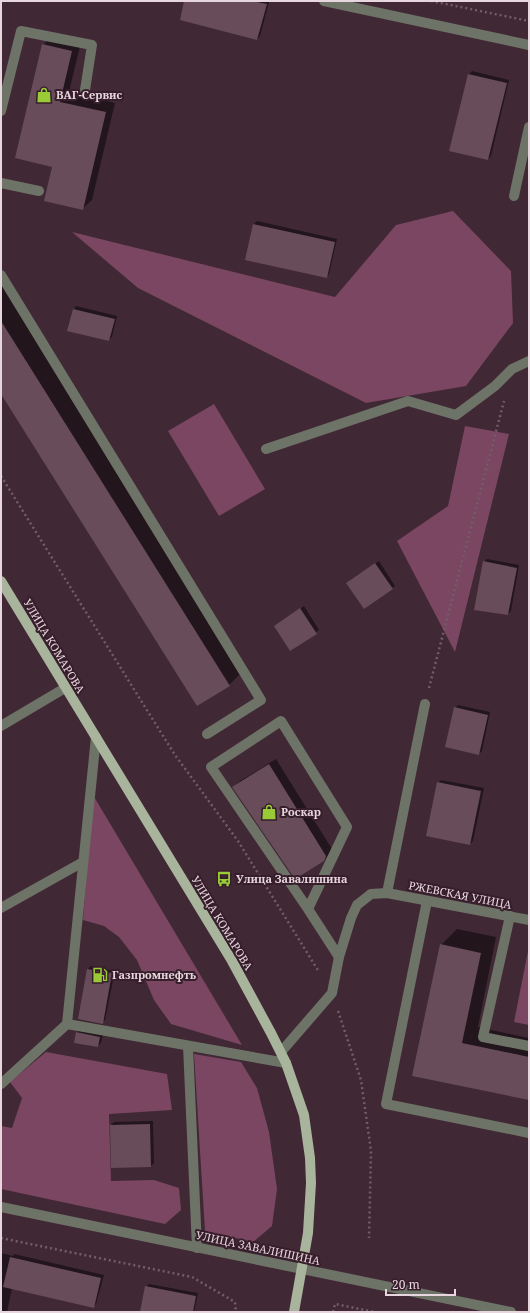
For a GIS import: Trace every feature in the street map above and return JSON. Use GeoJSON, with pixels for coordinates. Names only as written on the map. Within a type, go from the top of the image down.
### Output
{"type":"FeatureCollection","features":[{"type":"Feature","properties":{"kind":"main road","name":"УЛИЦА КОМАРОВА"},"geometry":{"type":"LineString","coordinates":[[1,581],[232,961],[282,1052],[304,1115],[310,1158],[310,1210],[308,1233],[294,1312]]}},
{"type":"Feature","properties":{"kind":"street"},"geometry":{"type":"LineString","coordinates":[[324,1],[529,45]]}},
{"type":"Feature","properties":{"kind":"street"},"geometry":{"type":"LineString","coordinates":[[1,111],[21,31],[92,45],[85,90]]}},
{"type":"Feature","properties":{"kind":"street"},"geometry":{"type":"LineString","coordinates":[[514,196],[529,127]]}},
{"type":"Feature","properties":{"kind":"street"},"geometry":{"type":"LineString","coordinates":[[1,182],[39,191]]}},
{"type":"Feature","properties":{"kind":"street"},"geometry":{"type":"LineString","coordinates":[[1,275],[261,700],[207,734]]}},
{"type":"Feature","properties":{"kind":"street"},"geometry":{"type":"LineString","coordinates":[[266,448],[408,401],[456,415],[495,386],[512,369],[529,360]]}},
{"type":"Feature","properties":{"kind":"street"},"geometry":{"type":"LineString","coordinates":[[1,726],[65,688]]}},
{"type":"Feature","properties":{"kind":"street"},"geometry":{"type":"LineString","coordinates":[[282,1052],[332,993],[339,957],[351,918],[357,905],[371,894],[387,893],[425,704]]}},
{"type":"Feature","properties":{"kind":"street"},"geometry":{"type":"LineString","coordinates":[[308,908],[347,827],[281,721],[211,766],[308,908],[339,957]]}},
{"type":"Feature","properties":{"kind":"street"},"geometry":{"type":"LineString","coordinates":[[1,1084],[67,1024],[96,737]]}},
{"type":"Feature","properties":{"kind":"street"},"geometry":{"type":"LineString","coordinates":[[1,908],[83,862]]}},
{"type":"Feature","properties":{"kind":"street","name":"РЖЕВСКАЯ УЛИЦА"},"geometry":{"type":"LineString","coordinates":[[387,893],[529,920]]}},
{"type":"Feature","properties":{"kind":"street"},"geometry":{"type":"LineString","coordinates":[[427,901],[386,1104],[529,1133]]}},
{"type":"Feature","properties":{"kind":"street"},"geometry":{"type":"LineString","coordinates":[[510,916],[483,1037],[529,1046]]}},
{"type":"Feature","properties":{"kind":"street"},"geometry":{"type":"LineString","coordinates":[[67,1024],[286,1063]]}},
{"type":"Feature","properties":{"kind":"street"},"geometry":{"type":"LineString","coordinates":[[188,1046],[197,1248]]}},
{"type":"Feature","properties":{"kind":"street","name":"УЛИЦА ЗАВАЛИШИНА"},"geometry":{"type":"LineString","coordinates":[[1,1207],[511,1312]]}},
{"type":"Feature","properties":{"kind":"path"},"geometry":{"type":"LineString","coordinates":[[431,1],[529,21]]}},
{"type":"Feature","properties":{"kind":"path"},"geometry":{"type":"LineString","coordinates":[[425,704],[504,399]]}},
{"type":"Feature","properties":{"kind":"path"},"geometry":{"type":"LineString","coordinates":[[1,476],[175,755],[238,841],[332,993],[361,1080],[371,1151],[369,1238]]}},
{"type":"Feature","properties":{"kind":"path"},"geometry":{"type":"LineString","coordinates":[[1,1238],[192,1277],[235,1302],[236,1312]]}},
{"type":"Feature","properties":{"kind":"path"},"geometry":{"type":"LineString","coordinates":[[333,1312],[335,1304],[375,1312]]}},
{"type":"Feature","properties":{"kind":"shaded area"},"geometry":{"type":"Polygon","coordinates":[[[453,211],[511,271],[513,323],[466,386],[366,403],[138,288],[72,232],[335,297],[396,225],[453,211]]]}},
{"type":"Feature","properties":{"kind":"shaded area"},"geometry":{"type":"Polygon","coordinates":[[[214,404],[265,489],[219,516],[168,431],[214,404]]]}},
{"type":"Feature","properties":{"kind":"shaded area"},"geometry":{"type":"Polygon","coordinates":[[[465,426],[509,434],[455,652],[397,541],[448,506],[465,426]]]}},
{"type":"Feature","properties":{"kind":"shaded area"},"geometry":{"type":"Polygon","coordinates":[[[93,795],[242,1045],[171,1024],[154,1000],[137,960],[119,937],[104,926],[83,920],[93,795]]]}},
{"type":"Feature","properties":{"kind":"shaded area"},"geometry":{"type":"Polygon","coordinates":[[[529,946],[529,1025],[514,1022],[529,946]]]}},
{"type":"Feature","properties":{"kind":"shaded area"},"geometry":{"type":"Polygon","coordinates":[[[46,1052],[167,1074],[172,1110],[109,1114],[111,1181],[154,1180],[179,1188],[181,1210],[165,1224],[1,1189],[1,1126],[12,1128],[22,1098],[10,1082],[46,1052]]]}},
{"type":"Feature","properties":{"kind":"shaded area"},"geometry":{"type":"Polygon","coordinates":[[[194,1054],[241,1062],[257,1088],[269,1132],[277,1189],[272,1226],[253,1242],[205,1231],[194,1054]]]}},
{"type":"Feature","properties":{"kind":"building"},"geometry":{"type":"Polygon","coordinates":[[[184,1],[252,1],[267,4],[257,40],[180,20],[184,1]]]}},
{"type":"Feature","properties":{"kind":"building"},"geometry":{"type":"Polygon","coordinates":[[[42,44],[72,51],[60,102],[106,112],[83,210],[44,201],[52,167],[15,158],[42,44]]]}},
{"type":"Feature","properties":{"kind":"building"},"geometry":{"type":"Polygon","coordinates":[[[468,74],[507,83],[488,160],[449,151],[468,74]]]}},
{"type":"Feature","properties":{"kind":"building"},"geometry":{"type":"Polygon","coordinates":[[[253,224],[335,242],[327,278],[245,260],[253,224]]]}},
{"type":"Feature","properties":{"kind":"building"},"geometry":{"type":"Polygon","coordinates":[[[73,309],[115,319],[109,341],[67,331],[73,309]]]}},
{"type":"Feature","properties":{"kind":"building"},"geometry":{"type":"Polygon","coordinates":[[[1,321],[230,686],[197,706],[1,394],[1,321]]]}},
{"type":"Feature","properties":{"kind":"building"},"geometry":{"type":"Polygon","coordinates":[[[483,561],[517,568],[508,615],[474,610],[483,561]]]}},
{"type":"Feature","properties":{"kind":"building"},"geometry":{"type":"Polygon","coordinates":[[[375,563],[393,589],[364,609],[346,583],[375,563]]]}},
{"type":"Feature","properties":{"kind":"building"},"geometry":{"type":"Polygon","coordinates":[[[300,608],[317,634],[290,651],[274,626],[300,608]]]}},
{"type":"Feature","properties":{"kind":"building"},"geometry":{"type":"Polygon","coordinates":[[[454,707],[488,715],[479,755],[445,747],[454,707]]]}},
{"type":"Feature","properties":{"kind":"building"},"geometry":{"type":"Polygon","coordinates":[[[269,764],[326,856],[324,861],[295,879],[232,787],[269,764]]]}},
{"type":"Feature","properties":{"kind":"building"},"geometry":{"type":"Polygon","coordinates":[[[437,782],[481,791],[470,845],[426,836],[437,782]]]}},
{"type":"Feature","properties":{"kind":"building"},"geometry":{"type":"Polygon","coordinates":[[[440,944],[481,953],[462,1043],[529,1057],[529,1100],[412,1076],[440,944]]]}},
{"type":"Feature","properties":{"kind":"building"},"geometry":{"type":"Polygon","coordinates":[[[87,969],[112,973],[103,1024],[78,1019],[87,969]]]}},
{"type":"Feature","properties":{"kind":"building"},"geometry":{"type":"Polygon","coordinates":[[[76,1032],[100,1037],[98,1047],[74,1043],[76,1032]]]}},
{"type":"Feature","properties":{"kind":"building"},"geometry":{"type":"Polygon","coordinates":[[[150,1124],[151,1167],[111,1168],[110,1125],[150,1124]]]}},
{"type":"Feature","properties":{"kind":"building"},"geometry":{"type":"Polygon","coordinates":[[[10,1257],[101,1278],[94,1308],[3,1287],[10,1257]]]}},
{"type":"Feature","properties":{"kind":"building"},"geometry":{"type":"Polygon","coordinates":[[[145,1286],[196,1296],[193,1312],[140,1312],[145,1286]]]}},
{"type":"Feature","properties":{"kind":"place","name":"ВАГ-Сервис"},"geometry":{"type":"Point","coordinates":[44,95]}},
{"type":"Feature","properties":{"kind":"place","name":"Роскар"},"geometry":{"type":"Point","coordinates":[269,812]}},
{"type":"Feature","properties":{"kind":"place","name":"Улица Завалишина"},"geometry":{"type":"Point","coordinates":[224,879]}},
{"type":"Feature","properties":{"kind":"place","name":"Газпромнефть"},"geometry":{"type":"Point","coordinates":[100,975]}}]}
